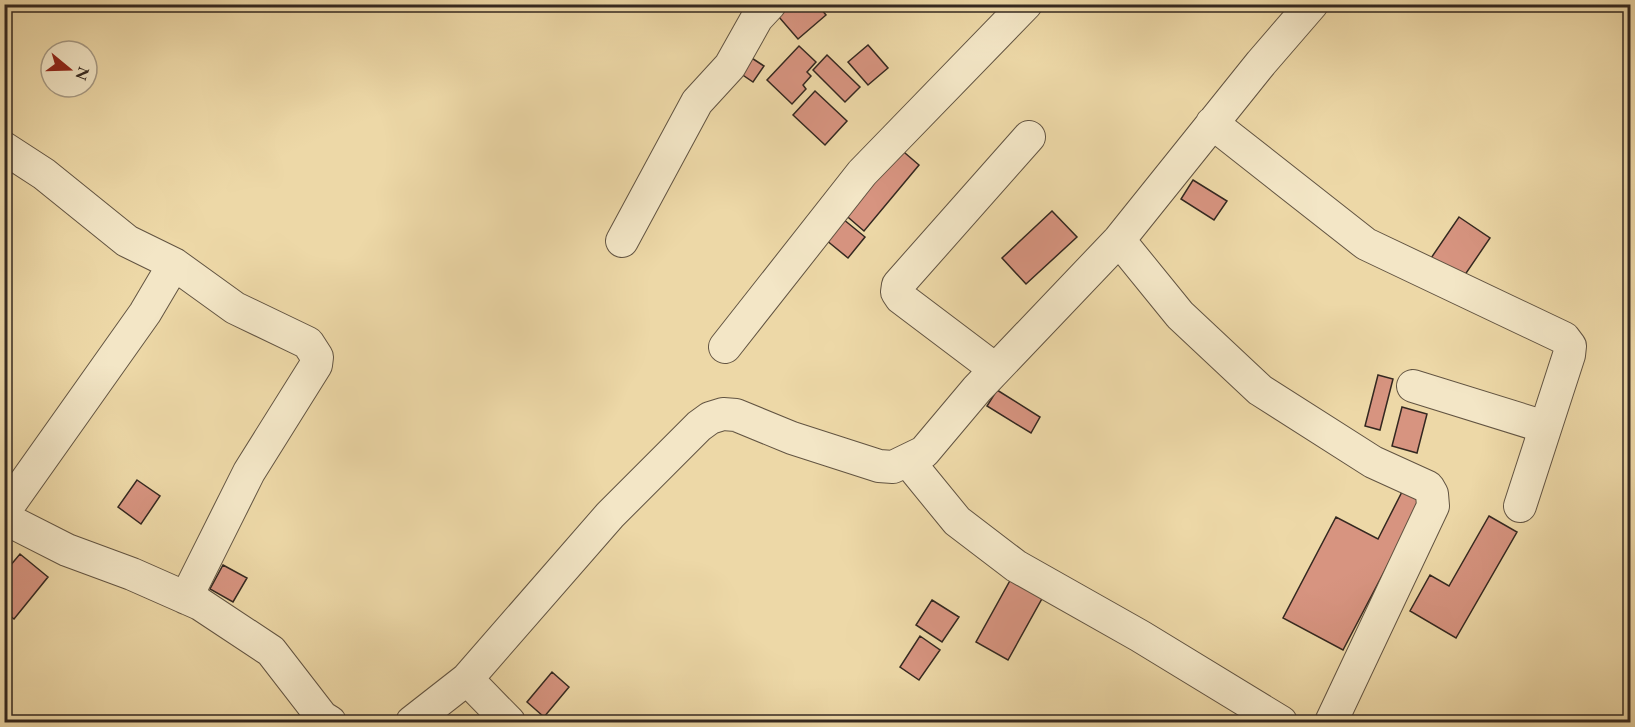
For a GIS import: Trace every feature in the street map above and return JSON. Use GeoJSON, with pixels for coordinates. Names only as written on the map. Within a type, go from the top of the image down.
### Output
{"type":"FeatureCollection","features":[{"type":"Feature","properties":{"kind":"street"},"geometry":{"type":"LineString","coordinates":[[622,241],[697,102],[730,66],[758,18],[770,4]]}},
{"type":"Feature","properties":{"kind":"street"},"geometry":{"type":"LineString","coordinates":[[726,347],[862,173],[1026,4]]}},
{"type":"Feature","properties":{"kind":"street"},"geometry":{"type":"LineString","coordinates":[[412,723],[467,679],[610,515],[699,426],[710,418],[723,414],[736,415],[792,438],[879,466],[893,467],[924,452],[995,369],[1119,240],[1261,63],[1312,4]]}},
{"type":"Feature","properties":{"kind":"street"},"geometry":{"type":"LineString","coordinates":[[1212,123],[1366,244],[1564,338],[1570,346],[1569,355],[1520,506]]}},
{"type":"Feature","properties":{"kind":"street"},"geometry":{"type":"LineString","coordinates":[[995,369],[900,298],[897,292],[898,285],[1029,137]]}},
{"type":"Feature","properties":{"kind":"street"},"geometry":{"type":"LineString","coordinates":[[4,148],[44,174],[127,241],[174,264],[236,308],[308,343],[317,357],[316,365],[249,471],[186,598]]}},
{"type":"Feature","properties":{"kind":"street"},"geometry":{"type":"LineString","coordinates":[[1119,240],[1180,315],[1260,390],[1373,462],[1428,487],[1432,494],[1433,506],[1331,723]]}},
{"type":"Feature","properties":{"kind":"street"},"geometry":{"type":"LineString","coordinates":[[4,512],[145,313],[174,264]]}},
{"type":"Feature","properties":{"kind":"street"},"geometry":{"type":"LineString","coordinates":[[1413,386],[1545,427]]}},
{"type":"Feature","properties":{"kind":"street"},"geometry":{"type":"LineString","coordinates":[[908,461],[957,521],[1016,566],[1140,636],[1281,723]]}},
{"type":"Feature","properties":{"kind":"street"},"geometry":{"type":"LineString","coordinates":[[4,518],[67,550],[132,574],[200,604],[271,651],[322,717],[330,723]]}},
{"type":"Feature","properties":{"kind":"street"},"geometry":{"type":"LineString","coordinates":[[467,679],[509,723]]}},
{"type":"Feature","properties":{"kind":"building"},"geometry":{"type":"Polygon","coordinates":[[[776,4],[817,4],[826,15],[798,39],[772,9],[776,4]]]}},
{"type":"Feature","properties":{"kind":"building"},"geometry":{"type":"Polygon","coordinates":[[[868,45],[888,68],[868,85],[848,62],[868,45]]]}},
{"type":"Feature","properties":{"kind":"building"},"geometry":{"type":"Polygon","coordinates":[[[799,46],[816,62],[807,72],[811,76],[803,85],[806,89],[792,104],[767,80],[799,46]]]}},
{"type":"Feature","properties":{"kind":"building"},"geometry":{"type":"Polygon","coordinates":[[[744,53],[764,66],[753,82],[734,69],[744,53]]]}},
{"type":"Feature","properties":{"kind":"building"},"geometry":{"type":"Polygon","coordinates":[[[827,55],[860,87],[845,102],[813,70],[827,55]]]}},
{"type":"Feature","properties":{"kind":"building"},"geometry":{"type":"Polygon","coordinates":[[[815,91],[847,121],[825,145],[793,115],[815,91]]]}},
{"type":"Feature","properties":{"kind":"building"},"geometry":{"type":"Polygon","coordinates":[[[898,147],[919,165],[864,231],[842,212],[898,147]]]}},
{"type":"Feature","properties":{"kind":"building"},"geometry":{"type":"Polygon","coordinates":[[[1193,180],[1227,201],[1214,220],[1181,199],[1193,180]]]}},
{"type":"Feature","properties":{"kind":"building"},"geometry":{"type":"Polygon","coordinates":[[[1052,211],[1077,237],[1026,284],[1002,258],[1052,211]]]}},
{"type":"Feature","properties":{"kind":"building"},"geometry":{"type":"Polygon","coordinates":[[[1459,217],[1490,238],[1458,285],[1427,264],[1459,217]]]}},
{"type":"Feature","properties":{"kind":"building"},"geometry":{"type":"Polygon","coordinates":[[[843,219],[865,237],[848,258],[826,240],[843,219]]]}},
{"type":"Feature","properties":{"kind":"building"},"geometry":{"type":"Polygon","coordinates":[[[1378,375],[1393,379],[1380,430],[1365,426],[1378,375]]]}},
{"type":"Feature","properties":{"kind":"building"},"geometry":{"type":"Polygon","coordinates":[[[997,390],[1040,417],[1031,433],[987,406],[997,390]]]}},
{"type":"Feature","properties":{"kind":"building"},"geometry":{"type":"Polygon","coordinates":[[[1402,407],[1427,414],[1417,453],[1392,446],[1402,407]]]}},
{"type":"Feature","properties":{"kind":"building"},"geometry":{"type":"Polygon","coordinates":[[[137,480],[160,496],[141,524],[118,507],[137,480]]]}},
{"type":"Feature","properties":{"kind":"building"},"geometry":{"type":"Polygon","coordinates":[[[1407,482],[1426,492],[1343,650],[1283,618],[1336,517],[1378,539],[1407,482]]]}},
{"type":"Feature","properties":{"kind":"building"},"geometry":{"type":"Polygon","coordinates":[[[1489,516],[1517,532],[1456,638],[1410,611],[1430,575],[1449,586],[1489,516]]]}},
{"type":"Feature","properties":{"kind":"building"},"geometry":{"type":"Polygon","coordinates":[[[20,554],[48,577],[14,619],[4,611],[4,573],[20,554]]]}},
{"type":"Feature","properties":{"kind":"building"},"geometry":{"type":"Polygon","coordinates":[[[223,565],[247,578],[233,602],[210,589],[223,565]]]}},
{"type":"Feature","properties":{"kind":"building"},"geometry":{"type":"Polygon","coordinates":[[[1012,577],[1044,595],[1008,660],[976,642],[1012,577]]]}},
{"type":"Feature","properties":{"kind":"building"},"geometry":{"type":"Polygon","coordinates":[[[932,600],[959,617],[942,642],[916,625],[932,600]]]}},
{"type":"Feature","properties":{"kind":"building"},"geometry":{"type":"Polygon","coordinates":[[[920,636],[940,650],[919,680],[900,667],[920,636]]]}},
{"type":"Feature","properties":{"kind":"building"},"geometry":{"type":"Polygon","coordinates":[[[552,672],[569,687],[544,717],[527,702],[552,672]]]}}]}
